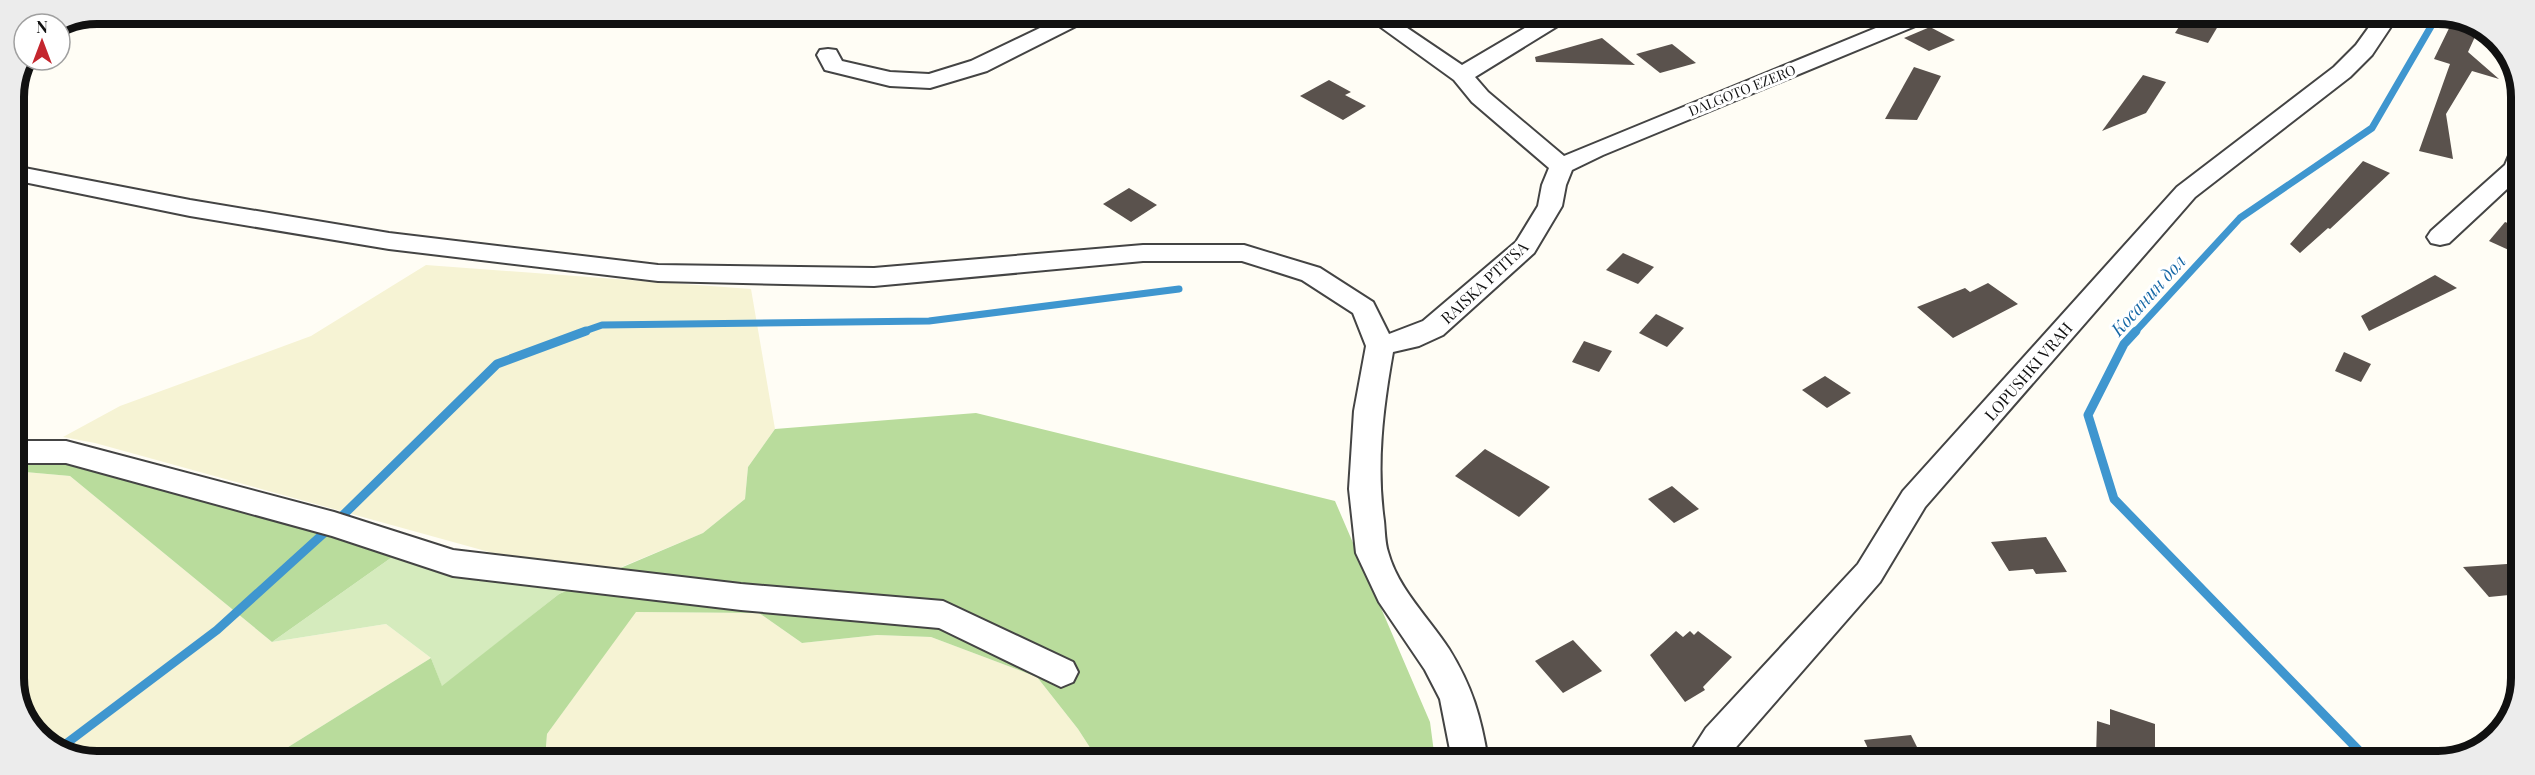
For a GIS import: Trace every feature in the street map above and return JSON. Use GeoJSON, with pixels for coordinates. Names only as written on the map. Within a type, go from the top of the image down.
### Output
{"type":"FeatureCollection","features":[{"type":"Feature","properties":{"kind":"street"},"geometry":{"type":"LineString","coordinates":[[828,55],[833,65],[890,79],[930,81],[979,66],[1065,24]]}},
{"type":"Feature","properties":{"kind":"street"},"geometry":{"type":"LineString","coordinates":[[1387,24],[1462,75],[1480,97],[1562,166]]}},
{"type":"Feature","properties":{"kind":"street"},"geometry":{"type":"LineString","coordinates":[[1462,75],[1547,24]]}},
{"type":"Feature","properties":{"kind":"street","name":"DALGOTO EZERO"},"geometry":{"type":"LineString","coordinates":[[1562,166],[1595,150],[1903,24]]}},
{"type":"Feature","properties":{"kind":"street","name":"LOPUSHKI VRAH"},"geometry":{"type":"LineString","coordinates":[[1710,751],[1869,573],[1914,500],[2179,200],[2342,72],[2364,50],[2382,24]]}},
{"type":"Feature","properties":{"kind":"street","name":"RAISKA PTITSA"},"geometry":{"type":"LineString","coordinates":[[1380,346],[1409,339],[1433,328],[1525,247],[1550,206],[1554,186],[1562,166]]}},
{"type":"Feature","properties":{"kind":"street"},"geometry":{"type":"LineString","coordinates":[[2440,237],[2511,173]]}},
{"type":"Feature","properties":{"kind":"street"},"geometry":{"type":"LineString","coordinates":[[24,175],[190,208],[389,241],[658,273],[874,277],[1143,253],[1244,253],[1311,274],[1364,308],[1380,346],[1368,411],[1364,489],[1372,553],[1391,593],[1437,660],[1457,697],[1468,751]]}},
{"type":"Feature","properties":{"kind":"street"},"geometry":{"type":"LineString","coordinates":[[24,452],[66,452],[334,524],[453,563],[741,597],[943,615],[1061,672]]}},
{"type":"Feature","properties":{"kind":"shaded area"},"geometry":{"type":"Polygon","coordinates":[[[426,265],[751,289],[775,429],[748,467],[745,499],[703,533],[619,568],[529,563],[95,443],[63,437],[120,406],[311,336],[426,265]]]}},
{"type":"Feature","properties":{"kind":"shaded area"},"geometry":{"type":"Polygon","coordinates":[[[24,472],[70,476],[272,642],[386,624],[431,658],[282,751],[97,751],[78,749],[65,744],[42,726],[34,715],[25,692],[24,472]]]}},
{"type":"Feature","properties":{"kind":"shaded area"},"geometry":{"type":"Polygon","coordinates":[[[635,612],[759,613],[802,643],[877,635],[931,637],[1037,677],[1092,751],[546,751],[547,734],[635,612]]]}},
{"type":"Feature","properties":{"kind":"green space"},"geometry":{"type":"Polygon","coordinates":[[[976,413],[1335,501],[1430,722],[1434,751],[1092,751],[1037,677],[931,637],[877,635],[802,643],[759,613],[636,612],[547,734],[546,751],[282,751],[431,658],[442,686],[559,594],[703,533],[745,499],[748,467],[775,429],[976,413]]]}},
{"type":"Feature","properties":{"kind":"green space"},"geometry":{"type":"Polygon","coordinates":[[[24,457],[87,458],[412,543],[272,642],[70,476],[24,472],[24,457]]]}},
{"type":"Feature","properties":{"kind":"green space"},"geometry":{"type":"Polygon","coordinates":[[[412,543],[529,567],[619,568],[559,594],[442,687],[431,658],[386,624],[272,642],[412,543]]]}},
{"type":"Feature","properties":{"kind":"building"},"geometry":{"type":"Polygon","coordinates":[[[2181,24],[2219,24],[2208,43],[2175,33],[2181,24]]]}},
{"type":"Feature","properties":{"kind":"building"},"geometry":{"type":"Polygon","coordinates":[[[2450,25],[2457,26],[2476,35],[2468,52],[2499,79],[2472,71],[2446,114],[2453,159],[2419,151],[2450,64],[2434,59],[2450,25]]]}},
{"type":"Feature","properties":{"kind":"building"},"geometry":{"type":"Polygon","coordinates":[[[1930,27],[1955,40],[1929,51],[1904,38],[1930,27]]]}},
{"type":"Feature","properties":{"kind":"building"},"geometry":{"type":"Polygon","coordinates":[[[1602,38],[1635,65],[1536,62],[1535,57],[1602,38]]]}},
{"type":"Feature","properties":{"kind":"building"},"geometry":{"type":"Polygon","coordinates":[[[1672,44],[1696,63],[1660,73],[1636,54],[1672,44]]]}},
{"type":"Feature","properties":{"kind":"building"},"geometry":{"type":"Polygon","coordinates":[[[1914,67],[1941,76],[1917,120],[1885,119],[1914,67]]]}},
{"type":"Feature","properties":{"kind":"building"},"geometry":{"type":"Polygon","coordinates":[[[2143,75],[2166,82],[2146,113],[2102,131],[2143,75]]]}},
{"type":"Feature","properties":{"kind":"building"},"geometry":{"type":"Polygon","coordinates":[[[1329,80],[1351,92],[1345,95],[1366,106],[1343,120],[1300,96],[1329,80]]]}},
{"type":"Feature","properties":{"kind":"building"},"geometry":{"type":"Polygon","coordinates":[[[2363,161],[2390,173],[2330,229],[2328,228],[2300,253],[2290,244],[2363,161]]]}},
{"type":"Feature","properties":{"kind":"building"},"geometry":{"type":"Polygon","coordinates":[[[1129,188],[1157,205],[1131,222],[1103,204],[1129,188]]]}},
{"type":"Feature","properties":{"kind":"building"},"geometry":{"type":"Polygon","coordinates":[[[2505,222],[2511,224],[2511,251],[2489,241],[2505,222]]]}},
{"type":"Feature","properties":{"kind":"building"},"geometry":{"type":"Polygon","coordinates":[[[1623,253],[1654,267],[1638,284],[1606,270],[1623,253]]]}},
{"type":"Feature","properties":{"kind":"building"},"geometry":{"type":"Polygon","coordinates":[[[2435,275],[2457,288],[2369,331],[2361,316],[2435,275]]]}},
{"type":"Feature","properties":{"kind":"building"},"geometry":{"type":"Polygon","coordinates":[[[1988,283],[2018,304],[1953,338],[1917,307],[1965,288],[1970,292],[1988,283]]]}},
{"type":"Feature","properties":{"kind":"building"},"geometry":{"type":"Polygon","coordinates":[[[1656,314],[1684,328],[1667,347],[1639,333],[1656,314]]]}},
{"type":"Feature","properties":{"kind":"building"},"geometry":{"type":"Polygon","coordinates":[[[1584,341],[1612,351],[1599,372],[1572,362],[1584,341]]]}},
{"type":"Feature","properties":{"kind":"building"},"geometry":{"type":"Polygon","coordinates":[[[2344,352],[2371,364],[2361,382],[2335,371],[2344,352]]]}},
{"type":"Feature","properties":{"kind":"building"},"geometry":{"type":"Polygon","coordinates":[[[1825,376],[1851,393],[1827,408],[1802,390],[1825,376]]]}},
{"type":"Feature","properties":{"kind":"building"},"geometry":{"type":"Polygon","coordinates":[[[1485,449],[1550,487],[1519,517],[1455,476],[1485,449]]]}},
{"type":"Feature","properties":{"kind":"building"},"geometry":{"type":"Polygon","coordinates":[[[1672,486],[1699,509],[1674,523],[1648,499],[1672,486]]]}},
{"type":"Feature","properties":{"kind":"building"},"geometry":{"type":"Polygon","coordinates":[[[2046,537],[2067,572],[2036,574],[2033,569],[2009,571],[1991,542],[2046,537]]]}},
{"type":"Feature","properties":{"kind":"building"},"geometry":{"type":"Polygon","coordinates":[[[2507,564],[2511,569],[2511,595],[2489,597],[2463,567],[2507,564]]]}},
{"type":"Feature","properties":{"kind":"building"},"geometry":{"type":"Polygon","coordinates":[[[1676,631],[1683,637],[1690,631],[1694,635],[1698,631],[1732,657],[1703,687],[1705,690],[1685,702],[1650,655],[1676,631]]]}},
{"type":"Feature","properties":{"kind":"building"},"geometry":{"type":"Polygon","coordinates":[[[1573,640],[1602,671],[1563,693],[1535,661],[1573,640]]]}},
{"type":"Feature","properties":{"kind":"building"},"geometry":{"type":"Polygon","coordinates":[[[2110,709],[2155,724],[2155,751],[2096,751],[2097,721],[2110,725],[2110,709]]]}},
{"type":"Feature","properties":{"kind":"building"},"geometry":{"type":"Polygon","coordinates":[[[1911,735],[1919,751],[1869,751],[1864,740],[1911,735]]]}},
{"type":"Feature","properties":{"kind":"waterway","name":"Косанин дол"},"geometry":{"type":"LineString","coordinates":[[2135,332],[2240,218],[2372,128],[2432,24]]}},
{"type":"Feature","properties":{"kind":"waterway"},"geometry":{"type":"LineString","coordinates":[[582,332],[602,325],[929,321],[1179,289]]}},
{"type":"Feature","properties":{"kind":"waterway"},"geometry":{"type":"LineString","coordinates":[[65,744],[217,630],[334,524],[497,364],[586,331]]}},
{"type":"Feature","properties":{"kind":"waterway","name":"Косанин дол"},"geometry":{"type":"LineString","coordinates":[[2136,331],[2124,344],[2088,415],[2114,499],[2359,751]]}}]}
